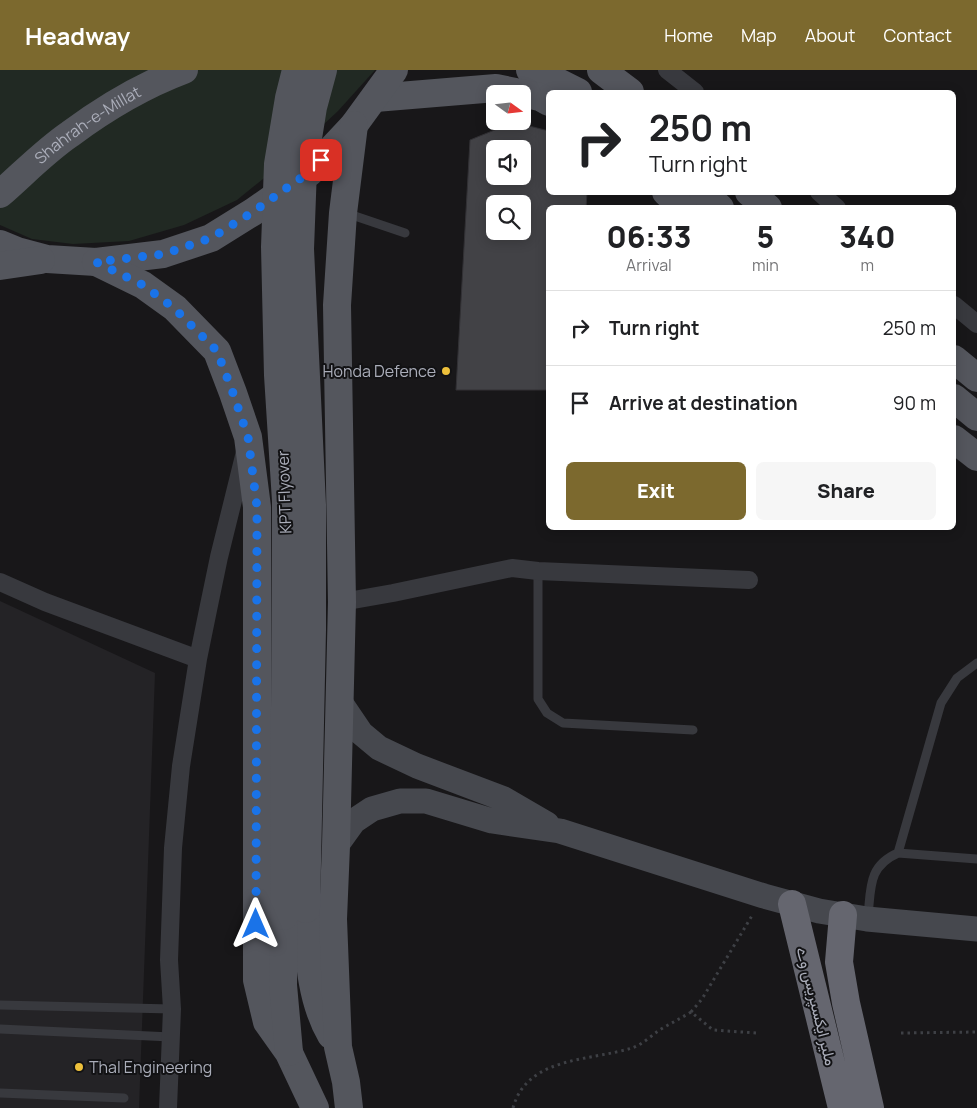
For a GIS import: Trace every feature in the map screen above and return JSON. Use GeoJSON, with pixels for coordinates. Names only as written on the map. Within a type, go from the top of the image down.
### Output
{"type":"FeatureCollection","features":[{"type":"Feature","properties":{"kind":"highway","name":"ملیر ایکسپریس وے"},"geometry":{"type":"LineString","coordinates":[[792,904],[842,1108]]}},
{"type":"Feature","properties":{"kind":"highway","name":"ملیر ایکسپریس وے"},"geometry":{"type":"LineString","coordinates":[[855,917],[839,962],[870,1108]]}},
{"type":"Feature","properties":{"kind":"main road","name":"Shahrah-e-Millat"},"geometry":{"type":"LineString","coordinates":[[0,194],[69,135],[118,103],[163,78],[184,70]]}},
{"type":"Feature","properties":{"kind":"main road","name":"KPT Flyover"},"geometry":{"type":"LineString","coordinates":[[295,913],[286,501],[278,375],[275,247],[278,164],[288,98],[296,70]]}},
{"type":"Feature","properties":{"kind":"main road","name":"KPT Flyover"},"geometry":{"type":"LineString","coordinates":[[295,913],[312,630],[312,505],[300,250],[303,169],[313,107],[323,70]]}},
{"type":"Feature","properties":{"kind":"main road"},"geometry":{"type":"LineString","coordinates":[[0,266],[48,260],[96,262],[164,254],[211,238],[253,212],[310,172],[354,125],[394,70]]}},
{"type":"Feature","properties":{"kind":"main road"},"geometry":{"type":"LineString","coordinates":[[530,70],[574,90]]}},
{"type":"Feature","properties":{"kind":"main road"},"geometry":{"type":"LineString","coordinates":[[570,70],[593,90]]}},
{"type":"Feature","properties":{"kind":"main road"},"geometry":{"type":"LineString","coordinates":[[601,70],[627,90]]}},
{"type":"Feature","properties":{"kind":"main road"},"geometry":{"type":"LineString","coordinates":[[374,98],[496,88],[540,97],[546,100]]}},
{"type":"Feature","properties":{"kind":"main road"},"geometry":{"type":"LineString","coordinates":[[349,1108],[346,1082],[338,1047],[333,919],[342,602],[336,305],[343,213],[354,125]]}},
{"type":"Feature","properties":{"kind":"main road"},"geometry":{"type":"LineString","coordinates":[[669,195],[680,205]]}},
{"type":"Feature","properties":{"kind":"main road"},"geometry":{"type":"LineString","coordinates":[[707,195],[717,205]]}},
{"type":"Feature","properties":{"kind":"main road"},"geometry":{"type":"LineString","coordinates":[[753,195],[764,205]]}},
{"type":"Feature","properties":{"kind":"main road"},"geometry":{"type":"LineString","coordinates":[[0,244],[48,260]]}},
{"type":"Feature","properties":{"kind":"main road"},"geometry":{"type":"LineString","coordinates":[[96,262],[143,285],[174,308],[217,351],[248,437],[257,507],[257,980],[267,1022],[289,1054],[315,1108]]}},
{"type":"Feature","properties":{"kind":"main road"},"geometry":{"type":"LineString","coordinates":[[956,361],[977,378]]}},
{"type":"Feature","properties":{"kind":"main road"},"geometry":{"type":"LineString","coordinates":[[956,400],[977,417]]}},
{"type":"Feature","properties":{"kind":"main road"},"geometry":{"type":"LineString","coordinates":[[956,440],[977,457]]}},
{"type":"Feature","properties":{"kind":"main road"},"geometry":{"type":"LineString","coordinates":[[295,913],[324,1024],[338,1047]]}},
{"type":"Feature","properties":{"kind":"main road"},"geometry":{"type":"LineString","coordinates":[[289,1054],[283,985],[295,913]]}},
{"type":"Feature","properties":{"kind":"street"},"geometry":{"type":"LineString","coordinates":[[667,70],[692,90]]}},
{"type":"Feature","properties":{"kind":"street"},"geometry":{"type":"LineString","coordinates":[[822,195],[834,205]]}},
{"type":"Feature","properties":{"kind":"street"},"geometry":{"type":"LineString","coordinates":[[956,306],[977,324]]}},
{"type":"Feature","properties":{"kind":"street"},"geometry":{"type":"LineString","coordinates":[[168,1108],[172,1009],[170,960],[173,848],[181,766],[198,659],[219,557],[248,437]]}},
{"type":"Feature","properties":{"kind":"street"},"geometry":{"type":"LineString","coordinates":[[342,602],[393,594],[512,568],[538,571],[749,580]]}},
{"type":"Feature","properties":{"kind":"street"},"geometry":{"type":"LineString","coordinates":[[0,582],[45,602],[198,659]]}},
{"type":"Feature","properties":{"kind":"street"},"geometry":{"type":"LineString","coordinates":[[340,702],[361,733],[379,748],[416,766],[504,799],[560,831]]}},
{"type":"Feature","properties":{"kind":"street"},"geometry":{"type":"LineString","coordinates":[[336,846],[354,820],[372,809],[400,801],[426,801],[492,821],[560,831],[818,912],[977,929]]}},
{"type":"Feature","properties":{"kind":"lane"},"geometry":{"type":"LineString","coordinates":[[343,213],[405,233]]}},
{"type":"Feature","properties":{"kind":"lane"},"geometry":{"type":"LineString","coordinates":[[538,571],[538,699],[547,713],[563,723],[694,730]]}},
{"type":"Feature","properties":{"kind":"lane"},"geometry":{"type":"LineString","coordinates":[[898,854],[941,703],[958,678],[977,663]]}},
{"type":"Feature","properties":{"kind":"lane"},"geometry":{"type":"LineString","coordinates":[[855,917],[877,868],[887,858],[898,854],[977,859]]}},
{"type":"Feature","properties":{"kind":"lane"},"geometry":{"type":"LineString","coordinates":[[0,1004],[172,1009]]}},
{"type":"Feature","properties":{"kind":"lane"},"geometry":{"type":"LineString","coordinates":[[0,1029],[170,1036]]}},
{"type":"Feature","properties":{"kind":"lane"},"geometry":{"type":"LineString","coordinates":[[0,1093],[124,1098]]}},
{"type":"Feature","properties":{"kind":"path"},"geometry":{"type":"LineString","coordinates":[[513,1108],[516,1098],[529,1082],[544,1070],[567,1062],[634,1047],[692,1012],[764,896]]}},
{"type":"Feature","properties":{"kind":"path"},"geometry":{"type":"LineString","coordinates":[[692,1012],[713,1030],[756,1033]]}},
{"type":"Feature","properties":{"kind":"path"},"geometry":{"type":"LineString","coordinates":[[901,1033],[977,1032]]}},
{"type":"Feature","properties":{"kind":"shaded area"},"geometry":{"type":"Polygon","coordinates":[[[0,70],[375,70],[338,111],[279,166],[237,200],[184,225],[129,241],[73,244],[32,239],[0,225],[0,70]]]}},
{"type":"Feature","properties":{"kind":"shaded area"},"geometry":{"type":"Polygon","coordinates":[[[0,601],[155,673],[139,1108],[0,1108],[0,601]]]}},
{"type":"Feature","properties":{"kind":"building"},"geometry":{"type":"Polygon","coordinates":[[[531,126],[546,130],[546,195],[587,195],[586,205],[546,205],[546,390],[456,390],[470,140],[495,130],[531,130],[531,126]]]}},
{"type":"Feature","properties":{"kind":"place","name":"Honda Defence"},"geometry":{"type":"Point","coordinates":[446,371]}},
{"type":"Feature","properties":{"kind":"place","name":"Thal Engineering"},"geometry":{"type":"Point","coordinates":[79,1067]}},
{"type":"Feature","properties":{"kind":"route"},"geometry":{"type":"LineString","coordinates":[[256,924],[257,507],[248,437],[217,351],[174,308],[143,285],[96,262],[164,254],[211,238],[253,212],[310,172],[321,160]]}}]}
